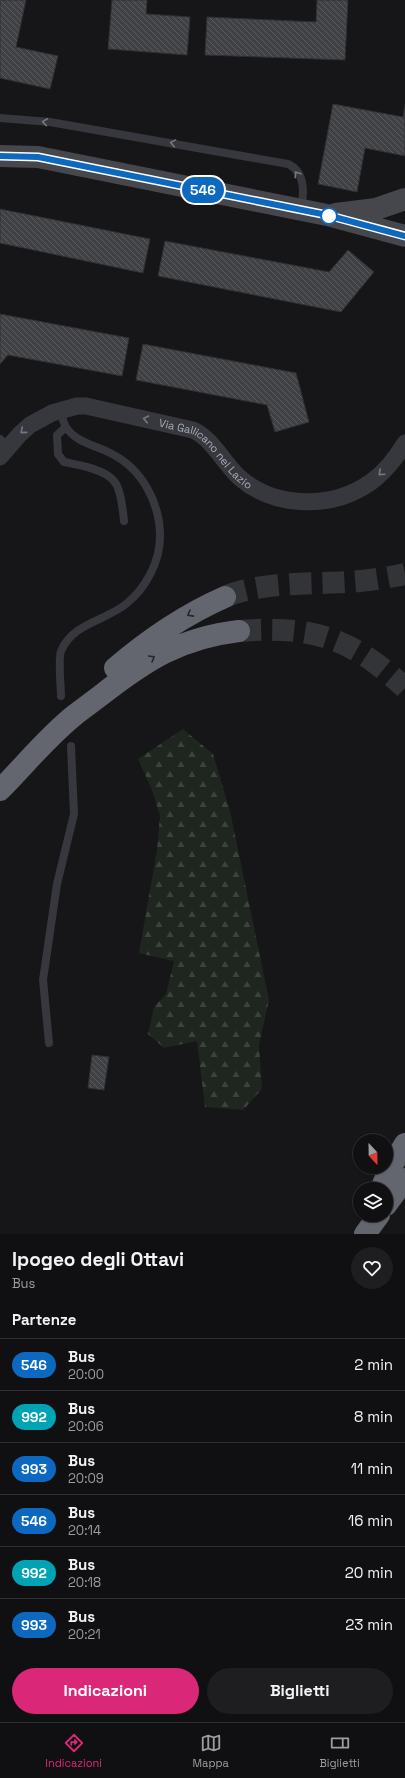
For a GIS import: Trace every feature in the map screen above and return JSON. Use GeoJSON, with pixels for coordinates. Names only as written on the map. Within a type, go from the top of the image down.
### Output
{"type":"FeatureCollection","features":[{"type":"Feature","properties":{"kind":"highway"},"geometry":{"type":"LineString","coordinates":[[76,714],[90,692],[110,672],[140,647],[187,616],[225,597]]}},
{"type":"Feature","properties":{"kind":"highway"},"geometry":{"type":"LineString","coordinates":[[0,790],[76,714],[129,673],[162,653],[206,637],[239,631]]}},
{"type":"Feature","properties":{"kind":"highway"},"geometry":{"type":"LineString","coordinates":[[384,1182],[388,1170],[405,1144]]}},
{"type":"Feature","properties":{"kind":"highway"},"geometry":{"type":"LineString","coordinates":[[393,1195],[405,1179]]}},
{"type":"Feature","properties":{"kind":"street"},"geometry":{"type":"LineString","coordinates":[[0,156],[38,157],[327,215],[405,236]]}},
{"type":"Feature","properties":{"kind":"street"},"geometry":{"type":"LineString","coordinates":[[327,215],[376,209],[405,199]]}},
{"type":"Feature","properties":{"kind":"street","name":"Via Gallicano nel Lazio"},"geometry":{"type":"LineString","coordinates":[[3,447],[30,425],[60,410],[86,406],[193,430],[203,437],[241,479],[278,498],[299,502],[322,501],[340,497],[361,488],[380,475],[389,466],[405,443]]}},
{"type":"Feature","properties":{"kind":"lane"},"geometry":{"type":"LineString","coordinates":[[0,118],[50,122],[288,164],[294,169],[302,183],[304,191],[301,211]]}},
{"type":"Feature","properties":{"kind":"lane"},"geometry":{"type":"LineString","coordinates":[[60,410],[66,427],[81,441],[113,454],[136,472],[150,492],[158,515],[160,537],[157,560],[144,586],[126,604],[86,625],[72,636],[60,652],[62,696]]}},
{"type":"Feature","properties":{"kind":"lane"},"geometry":{"type":"LineString","coordinates":[[66,427],[57,435],[58,454],[64,462],[94,468],[114,481],[123,505],[124,520]]}},
{"type":"Feature","properties":{"kind":"lane"},"geometry":{"type":"LineString","coordinates":[[49,1042],[44,980],[57,884],[74,814],[71,746]]}},
{"type":"Feature","properties":{"kind":"green space"},"geometry":{"type":"Polygon","coordinates":[[[183,729],[213,754],[230,811],[269,1000],[259,1045],[262,1089],[243,1110],[205,1107],[197,1041],[164,1048],[148,1034],[154,1007],[166,994],[174,961],[139,953],[157,850],[160,816],[152,790],[138,759],[183,729]]]}},
{"type":"Feature","properties":{"kind":"building"},"geometry":{"type":"Polygon","coordinates":[[[0,0],[26,0],[16,47],[58,56],[50,89],[0,78],[0,0]]]}},
{"type":"Feature","properties":{"kind":"building"},"geometry":{"type":"Polygon","coordinates":[[[112,0],[147,0],[146,14],[190,17],[187,55],[108,49],[112,0]]]}},
{"type":"Feature","properties":{"kind":"building"},"geometry":{"type":"Polygon","coordinates":[[[317,0],[348,0],[345,60],[205,55],[207,17],[316,22],[317,0]]]}},
{"type":"Feature","properties":{"kind":"building"},"geometry":{"type":"Polygon","coordinates":[[[333,104],[403,117],[405,104],[405,156],[365,148],[357,192],[318,184],[333,104]]]}},
{"type":"Feature","properties":{"kind":"building"},"geometry":{"type":"Polygon","coordinates":[[[0,209],[150,239],[143,273],[0,243],[0,209]]]}},
{"type":"Feature","properties":{"kind":"building"},"geometry":{"type":"Polygon","coordinates":[[[165,241],[329,272],[348,250],[374,272],[341,312],[158,276],[165,241]]]}},
{"type":"Feature","properties":{"kind":"building"},"geometry":{"type":"Polygon","coordinates":[[[0,314],[129,338],[122,376],[8,355],[0,364],[0,314]]]}},
{"type":"Feature","properties":{"kind":"building"},"geometry":{"type":"Polygon","coordinates":[[[143,344],[296,373],[309,422],[275,432],[267,405],[136,380],[143,344]]]}},
{"type":"Feature","properties":{"kind":"building"},"geometry":{"type":"Polygon","coordinates":[[[92,1055],[109,1057],[104,1090],[88,1088],[92,1055]]]}},
{"type":"Feature","properties":{"kind":"tunnel"},"geometry":{"type":"LineString","coordinates":[[225,597],[238,592],[268,586],[361,581],[405,574]]}},
{"type":"Feature","properties":{"kind":"tunnel"},"geometry":{"type":"LineString","coordinates":[[239,631],[288,630],[330,638],[367,657],[405,688]]}},
{"type":"Feature","properties":{"kind":"bus line","name":"546"},"geometry":{"type":"LineString","coordinates":[[0,156],[38,157],[327,215],[388,233],[405,236]]}}]}
